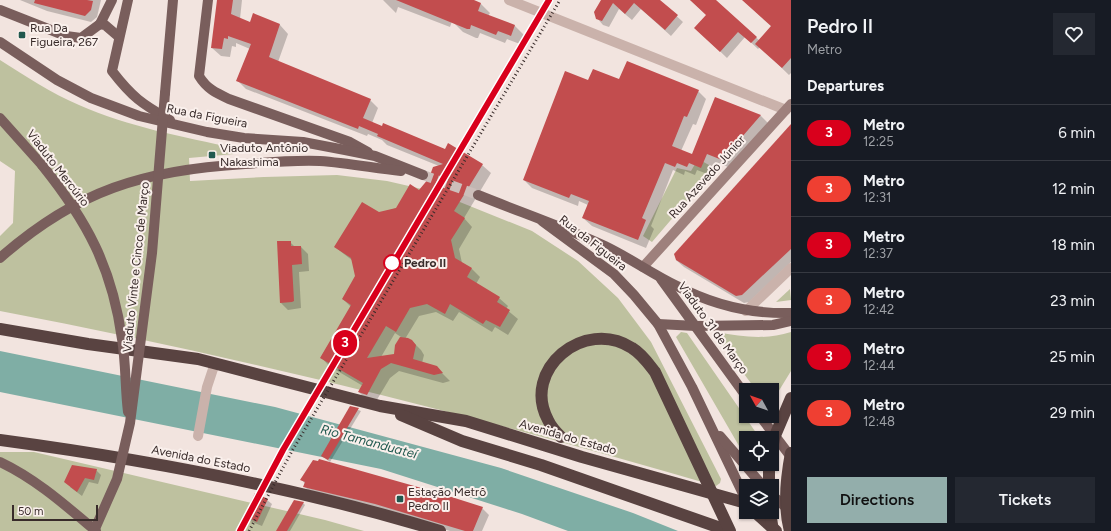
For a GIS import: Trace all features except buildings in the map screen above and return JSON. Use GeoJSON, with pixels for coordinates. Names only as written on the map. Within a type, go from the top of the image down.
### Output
{"type":"FeatureCollection","features":[{"type":"Feature","properties":{"kind":"highway","name":"Avenida do Estado"},"geometry":{"type":"LineString","coordinates":[[0,329],[88,344],[198,359],[380,406],[466,421],[582,457],[739,501]]}},
{"type":"Feature","properties":{"kind":"highway"},"geometry":{"type":"LineString","coordinates":[[582,457],[561,437],[548,420],[542,401],[545,377],[557,358],[579,342],[598,338],[612,339],[632,347],[642,356],[655,372],[729,531]]}},
{"type":"Feature","properties":{"kind":"highway"},"geometry":{"type":"LineString","coordinates":[[777,431],[791,398]]}},
{"type":"Feature","properties":{"kind":"highway","name":"Avenida do Estado"},"geometry":{"type":"LineString","coordinates":[[380,406],[462,441],[541,465],[729,531]]}},
{"type":"Feature","properties":{"kind":"highway","name":"Avenida do Estado"},"geometry":{"type":"LineString","coordinates":[[0,440],[217,475],[311,496],[440,531]]}},
{"type":"Feature","properties":{"kind":"highway"},"geometry":{"type":"LineString","coordinates":[[790,531],[787,521],[786,490],[791,453]]}},
{"type":"Feature","properties":{"kind":"highway"},"geometry":{"type":"LineString","coordinates":[[779,517],[791,523]]}},
{"type":"Feature","properties":{"kind":"highway"},"geometry":{"type":"LineString","coordinates":[[762,519],[774,531]]}},
{"type":"Feature","properties":{"kind":"highway"},"geometry":{"type":"LineString","coordinates":[[771,519],[774,531]]}},
{"type":"Feature","properties":{"kind":"main road"},"geometry":{"type":"LineString","coordinates":[[0,10],[66,36],[80,38],[100,24],[112,0]]}},
{"type":"Feature","properties":{"kind":"main road"},"geometry":{"type":"LineString","coordinates":[[128,0],[112,71],[131,94],[143,105],[183,126]]}},
{"type":"Feature","properties":{"kind":"main road","name":"Viaduto Vinte e Cinco de Março"},"geometry":{"type":"LineString","coordinates":[[95,531],[117,479],[130,423],[152,253],[173,0]]}},
{"type":"Feature","properties":{"kind":"main road"},"geometry":{"type":"LineString","coordinates":[[208,0],[199,76],[205,85],[213,92],[229,99],[350,142],[375,156]]}},
{"type":"Feature","properties":{"kind":"main road"},"geometry":{"type":"LineString","coordinates":[[100,24],[105,25],[119,37]]}},
{"type":"Feature","properties":{"kind":"main road","name":"Rua da Figueira"},"geometry":{"type":"LineString","coordinates":[[0,42],[57,80],[91,98],[139,116],[244,138],[303,142],[375,156],[420,174],[320,161],[282,161],[188,168],[152,175],[118,186],[84,200],[52,217],[22,238],[0,258]]}},
{"type":"Feature","properties":{"kind":"main road","name":"Viaduto Mercúrio"},"geometry":{"type":"LineString","coordinates":[[0,118],[64,193],[85,225],[102,260],[113,292],[121,333],[130,423]]}},
{"type":"Feature","properties":{"kind":"main road","name":"Rua da Figueira"},"geometry":{"type":"LineString","coordinates":[[478,195],[607,247],[658,276],[696,295],[726,307],[746,311],[791,313]]}},
{"type":"Feature","properties":{"kind":"main road","name":"Rua da Figueira"},"geometry":{"type":"LineString","coordinates":[[542,221],[614,274],[658,324],[710,423],[739,485]]}},
{"type":"Feature","properties":{"kind":"main road","name":"Viaduto 31 de Março"},"geometry":{"type":"LineString","coordinates":[[658,276],[739,386]]}},
{"type":"Feature","properties":{"kind":"main road"},"geometry":{"type":"LineString","coordinates":[[658,324],[696,326],[773,325],[791,321]]}},
{"type":"Feature","properties":{"kind":"main road","name":"Rua da Figueira"},"geometry":{"type":"LineString","coordinates":[[710,423],[740,462],[756,479]]}},
{"type":"Feature","properties":{"kind":"main road"},"geometry":{"type":"LineString","coordinates":[[765,423],[791,457]]}},
{"type":"Feature","properties":{"kind":"main road"},"geometry":{"type":"LineString","coordinates":[[0,462],[20,471],[43,487],[95,531]]}},
{"type":"Feature","properties":{"kind":"main road"},"geometry":{"type":"LineString","coordinates":[[779,502],[791,513]]}},
{"type":"Feature","properties":{"kind":"street"},"geometry":{"type":"LineString","coordinates":[[509,0],[788,107]]}},
{"type":"Feature","properties":{"kind":"street","name":"Rua Azevedo Júnior"},"geometry":{"type":"LineString","coordinates":[[643,267],[788,107]]}},
{"type":"Feature","properties":{"kind":"street"},"geometry":{"type":"LineString","coordinates":[[746,311],[791,268]]}},
{"type":"Feature","properties":{"kind":"street"},"geometry":{"type":"LineString","coordinates":[[198,436],[207,387],[215,363]]}},
{"type":"Feature","properties":{"kind":"green space"},"geometry":{"type":"Polygon","coordinates":[[[0,60],[58,95],[98,113],[156,131],[235,148],[237,151],[234,154],[189,158],[190,181],[337,175],[387,181],[435,192],[532,231],[578,261],[618,298],[651,342],[721,479],[720,483],[716,486],[450,412],[271,368],[0,311],[0,236],[13,223],[15,171],[0,161],[0,60]]]}},
{"type":"Feature","properties":{"kind":"green space"},"geometry":{"type":"Polygon","coordinates":[[[698,159],[709,165],[711,173],[652,242],[643,236],[677,168],[691,171],[698,159]]]}},
{"type":"Feature","properties":{"kind":"green space"},"geometry":{"type":"Polygon","coordinates":[[[790,289],[791,300],[776,302],[790,289]]]}},
{"type":"Feature","properties":{"kind":"green space"},"geometry":{"type":"Polygon","coordinates":[[[681,332],[687,333],[739,408],[739,423],[749,423],[755,431],[739,431],[739,446],[676,337],[681,332]]]}},
{"type":"Feature","properties":{"kind":"green space"},"geometry":{"type":"Polygon","coordinates":[[[717,332],[763,337],[782,335],[791,332],[791,371],[779,391],[779,383],[751,383],[715,335],[717,332]]]}},
{"type":"Feature","properties":{"kind":"green space"},"geometry":{"type":"Polygon","coordinates":[[[0,452],[34,452],[325,520],[364,531],[0,531],[0,452]]]}},
{"type":"Feature","properties":{"kind":"water","name":"Rio Tamanduateí"},"geometry":{"type":"Polygon","coordinates":[[[0,351],[275,407],[501,468],[633,513],[678,531],[568,531],[522,514],[381,469],[0,392],[0,351]]]}},
{"type":"Feature","properties":{"kind":"tunnel"},"geometry":{"type":"LineString","coordinates":[[423,175],[478,195]]}},
{"type":"Feature","properties":{"kind":"railway"},"geometry":{"type":"LineString","coordinates":[[240,531],[275,464],[549,0]]}},
{"type":"Feature","properties":{"kind":"railway"},"geometry":{"type":"LineString","coordinates":[[249,531],[292,451],[560,0]]}},
{"type":"Feature","properties":{"kind":"metro line","name":"3"},"geometry":{"type":"LineString","coordinates":[[240,531],[283,450],[549,0]]}},
{"type":"Feature","properties":{"kind":"place","name":"Rua Da Figueira, 267"},"geometry":{"type":"Point","coordinates":[22,35]}},
{"type":"Feature","properties":{"kind":"place","name":"Viaduto Antônio Nakashima"},"geometry":{"type":"Point","coordinates":[212,155]}},
{"type":"Feature","properties":{"kind":"place","name":"Pedro II"},"geometry":{"type":"Point","coordinates":[392,263]}},
{"type":"Feature","properties":{"kind":"place","name":"Estação Metrô Pedro II"},"geometry":{"type":"Point","coordinates":[400,499]}}]}
